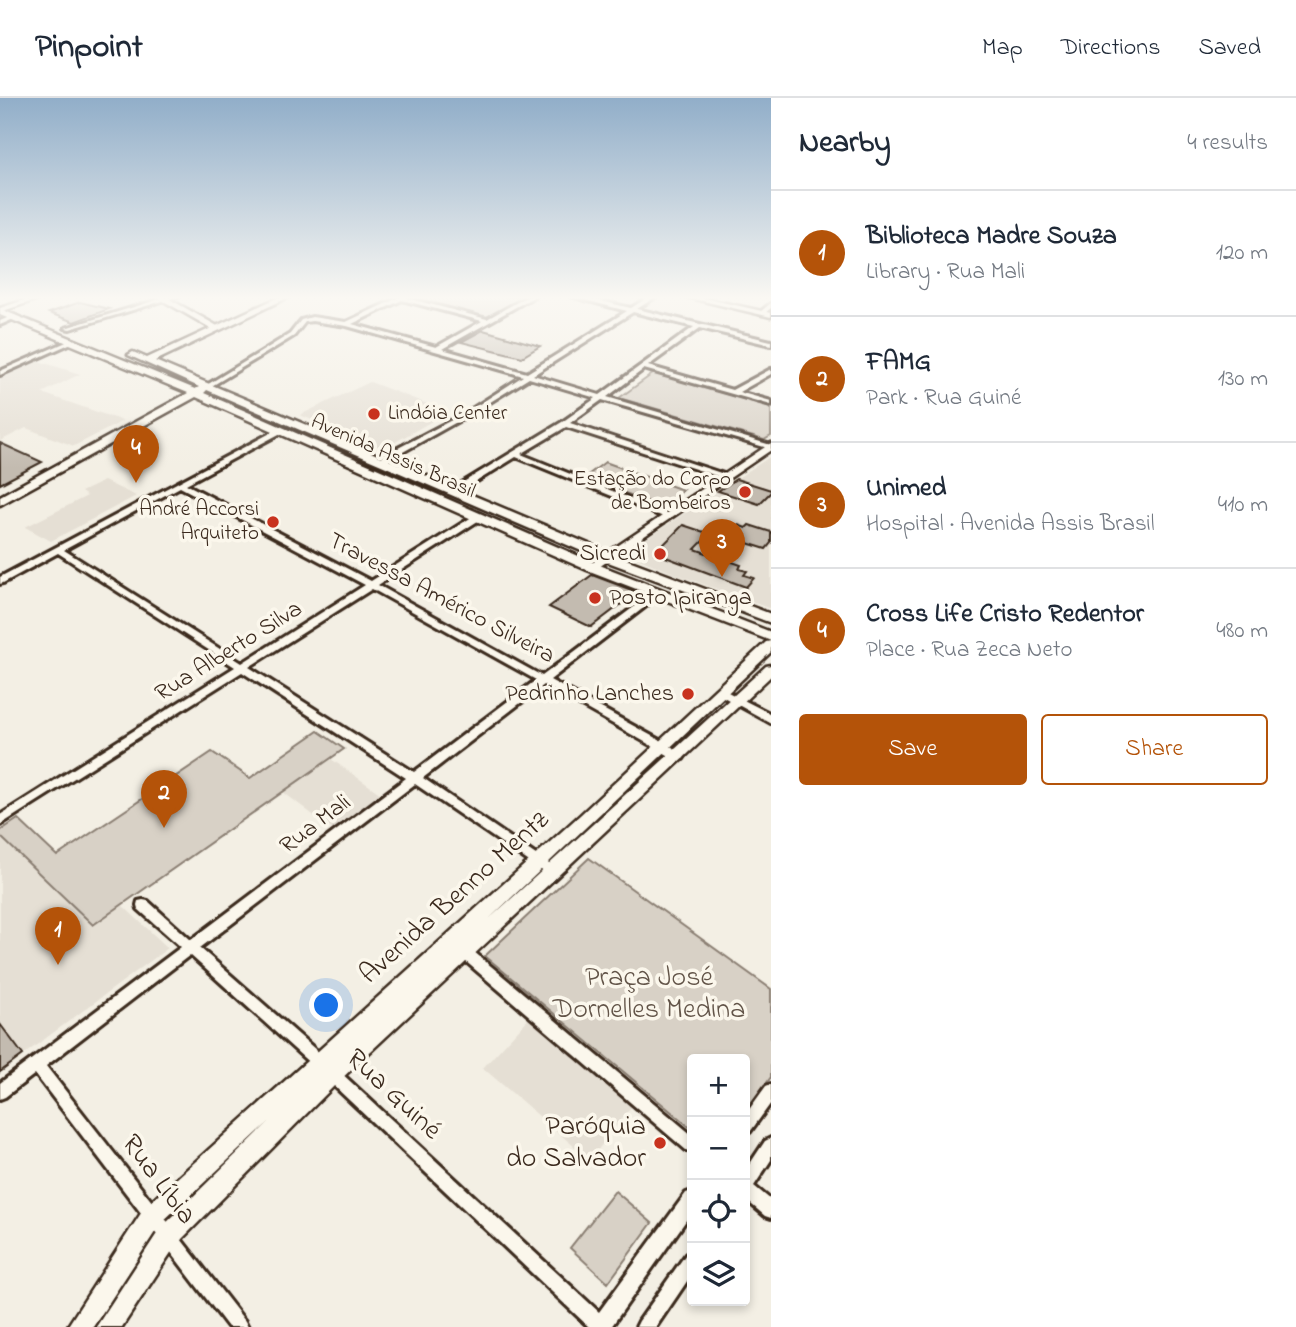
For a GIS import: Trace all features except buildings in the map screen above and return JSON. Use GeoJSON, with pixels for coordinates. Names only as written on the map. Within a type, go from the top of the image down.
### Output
{"type":"FeatureCollection","features":[{"type":"Feature","properties":{"kind":"main road","name":"Avenida Assis Brasil"},"geometry":{"type":"LineString","coordinates":[[111,353],[197,394],[592,567],[771,637]]}},
{"type":"Feature","properties":{"kind":"main road","name":"Avenida Assis Brasil"},"geometry":{"type":"LineString","coordinates":[[129,353],[606,556],[771,619]]}},
{"type":"Feature","properties":{"kind":"main road"},"geometry":{"type":"LineString","coordinates":[[148,361],[164,353]]}},
{"type":"Feature","properties":{"kind":"main road"},"geometry":{"type":"LineString","coordinates":[[0,501],[208,386]]}},
{"type":"Feature","properties":{"kind":"street"},"geometry":{"type":"LineString","coordinates":[[0,373],[42,353]]}},
{"type":"Feature","properties":{"kind":"street"},"geometry":{"type":"LineString","coordinates":[[208,386],[261,353]]}},
{"type":"Feature","properties":{"kind":"street"},"geometry":{"type":"LineString","coordinates":[[452,353],[770,446]]}},
{"type":"Feature","properties":{"kind":"street"},"geometry":{"type":"LineString","coordinates":[[382,460],[469,413],[565,353]]}},
{"type":"Feature","properties":{"kind":"street"},"geometry":{"type":"LineString","coordinates":[[455,491],[565,424],[662,353]]}},
{"type":"Feature","properties":{"kind":"street"},"geometry":{"type":"LineString","coordinates":[[644,367],[771,402]]}},
{"type":"Feature","properties":{"kind":"street"},"geometry":{"type":"LineString","coordinates":[[733,392],[771,372]]}},
{"type":"Feature","properties":{"kind":"street"},"geometry":{"type":"LineString","coordinates":[[565,424],[726,475]]}},
{"type":"Feature","properties":{"kind":"street"},"geometry":{"type":"LineString","coordinates":[[0,581],[280,430]]}},
{"type":"Feature","properties":{"kind":"street"},"geometry":{"type":"LineString","coordinates":[[592,567],[770,446]]}},
{"type":"Feature","properties":{"kind":"street"},"geometry":{"type":"LineString","coordinates":[[514,454],[666,516]]}},
{"type":"Feature","properties":{"kind":"street","name":"Travessa Américo Silveira"},"geometry":{"type":"LineString","coordinates":[[181,484],[545,679],[679,756]]}},
{"type":"Feature","properties":{"kind":"street","name":"Rua Alberto Silva"},"geometry":{"type":"LineString","coordinates":[[0,821],[374,586],[478,517]]}},
{"type":"Feature","properties":{"kind":"street"},"geometry":{"type":"LineString","coordinates":[[59,550],[415,778],[545,867]]}},
{"type":"Feature","properties":{"kind":"street","name":"Rua Mali"},"geometry":{"type":"LineString","coordinates":[[0,1100],[5,1088],[658,593]]}},
{"type":"Feature","properties":{"kind":"street","name":"Avenida Benno Mentz"},"geometry":{"type":"LineString","coordinates":[[79,1327],[153,1216],[326,1068],[504,905],[545,867],[586,819],[771,645]]}},
{"type":"Feature","properties":{"kind":"street","name":"Avenida Benno Mentz"},"geometry":{"type":"LineString","coordinates":[[545,867],[601,828],[771,669]]}},
{"type":"Feature","properties":{"kind":"street"},"geometry":{"type":"LineString","coordinates":[[722,692],[771,719]]}},
{"type":"Feature","properties":{"kind":"street"},"geometry":{"type":"LineString","coordinates":[[586,819],[601,828]]}},
{"type":"Feature","properties":{"kind":"street","name":"Rua Guiné"},"geometry":{"type":"LineString","coordinates":[[143,905],[326,1068],[600,1326]]}},
{"type":"Feature","properties":{"kind":"street"},"geometry":{"type":"LineString","coordinates":[[458,947],[687,1141]]}},
{"type":"Feature","properties":{"kind":"street","name":"Rua Líbia"},"geometry":{"type":"LineString","coordinates":[[37,1065],[239,1327]]}},
{"type":"Feature","properties":{"kind":"street","name":"Avenida Benno Mentz"},"geometry":{"type":"LineString","coordinates":[[107,1327],[168,1237],[326,1068]]}},
{"type":"Feature","properties":{"kind":"street"},"geometry":{"type":"LineString","coordinates":[[750,1120],[771,1091]]}},
{"type":"Feature","properties":{"kind":"street"},"geometry":{"type":"LineString","coordinates":[[749,1180],[771,1146]]}},
{"type":"Feature","properties":{"kind":"street"},"geometry":{"type":"LineString","coordinates":[[750,1191],[771,1210]]}},
{"type":"Feature","properties":{"kind":"street"},"geometry":{"type":"LineString","coordinates":[[600,1326],[687,1206]]}},
{"type":"Feature","properties":{"kind":"street"},"geometry":{"type":"LineString","coordinates":[[645,1327],[687,1267]]}},
{"type":"Feature","properties":{"kind":"shaded area"},"geometry":{"type":"Polygon","coordinates":[[[38,361],[80,374],[42,393],[123,421],[74,446],[26,428],[0,441],[0,378],[38,361]]]}},
{"type":"Feature","properties":{"kind":"shaded area","name":"Lindóia Center"},"geometry":{"type":"Polygon","coordinates":[[[370,382],[448,412],[383,449],[300,415],[370,382]]]}},
{"type":"Feature","properties":{"kind":"shaded area"},"geometry":{"type":"Polygon","coordinates":[[[771,456],[771,490],[736,479],[771,456]]]}},
{"type":"Feature","properties":{"kind":"shaded area"},"geometry":{"type":"Polygon","coordinates":[[[104,481],[136,496],[51,541],[25,527],[87,496],[81,492],[104,481]]]}},
{"type":"Feature","properties":{"kind":"shaded area"},"geometry":{"type":"Polygon","coordinates":[[[718,491],[759,504],[771,492],[771,609],[625,553],[718,491]]]}},
{"type":"Feature","properties":{"kind":"shaded area"},"geometry":{"type":"Polygon","coordinates":[[[331,759],[381,794],[333,830],[283,792],[331,759]]]}},
{"type":"Feature","properties":{"kind":"shaded area"},"geometry":{"type":"Polygon","coordinates":[[[0,836],[92,925],[121,904],[168,948],[0,1072],[0,836]]]}},
{"type":"Feature","properties":{"kind":"shaded area"},"geometry":{"type":"Polygon","coordinates":[[[531,1016],[635,1102],[590,1160],[483,1068],[531,1016]]]}},
{"type":"Feature","properties":{"kind":"green space"},"geometry":{"type":"Polygon","coordinates":[[[654,373],[771,407],[771,436],[764,440],[619,398],[654,373]]]}},
{"type":"Feature","properties":{"kind":"green space"},"geometry":{"type":"Polygon","coordinates":[[[605,462],[683,490],[663,507],[584,478],[605,462]]]}},
{"type":"Feature","properties":{"kind":"green space"},"geometry":{"type":"Polygon","coordinates":[[[318,731],[344,749],[93,925],[0,836],[0,831],[18,819],[57,856],[212,752],[250,778],[318,731]]]}},
{"type":"Feature","properties":{"kind":"green space","name":"Praça José Dornelles Medina"},"geometry":{"type":"Polygon","coordinates":[[[589,858],[771,989],[771,1077],[750,1106],[750,1054],[687,1054],[687,1125],[485,956],[589,858]]]}},
{"type":"Feature","properties":{"kind":"green space"},"geometry":{"type":"Polygon","coordinates":[[[615,1191],[652,1223],[608,1283],[570,1248],[615,1191]]]}},
{"type":"Feature","properties":{"kind":"place","name":"Lindóia Center"},"geometry":{"type":"Point","coordinates":[374,414]}},
{"type":"Feature","properties":{"kind":"place","name":"Cross Life Cristo Redentor"},"geometry":{"type":"Point","coordinates":[136,483]}},
{"type":"Feature","properties":{"kind":"place","name":"Estação do Corpo de Bombeiros"},"geometry":{"type":"Point","coordinates":[745,492]}},
{"type":"Feature","properties":{"kind":"place","name":"André Accorsi Arquiteto"},"geometry":{"type":"Point","coordinates":[273,522]}},
{"type":"Feature","properties":{"kind":"place","name":"Sicredi"},"geometry":{"type":"Point","coordinates":[660,554]}},
{"type":"Feature","properties":{"kind":"place","name":"Unimed"},"geometry":{"type":"Point","coordinates":[722,577]}},
{"type":"Feature","properties":{"kind":"place","name":"Posto Ipiranga"},"geometry":{"type":"Point","coordinates":[595,598]}},
{"type":"Feature","properties":{"kind":"place","name":"Pedrinho Lanches"},"geometry":{"type":"Point","coordinates":[688,694]}},
{"type":"Feature","properties":{"kind":"place","name":"FAMG"},"geometry":{"type":"Point","coordinates":[164,828]}},
{"type":"Feature","properties":{"kind":"place","name":"Biblioteca Madre Souza"},"geometry":{"type":"Point","coordinates":[58,965]}},
{"type":"Feature","properties":{"kind":"place","name":"Paróquia do Salvador"},"geometry":{"type":"Point","coordinates":[660,1143]}}]}
